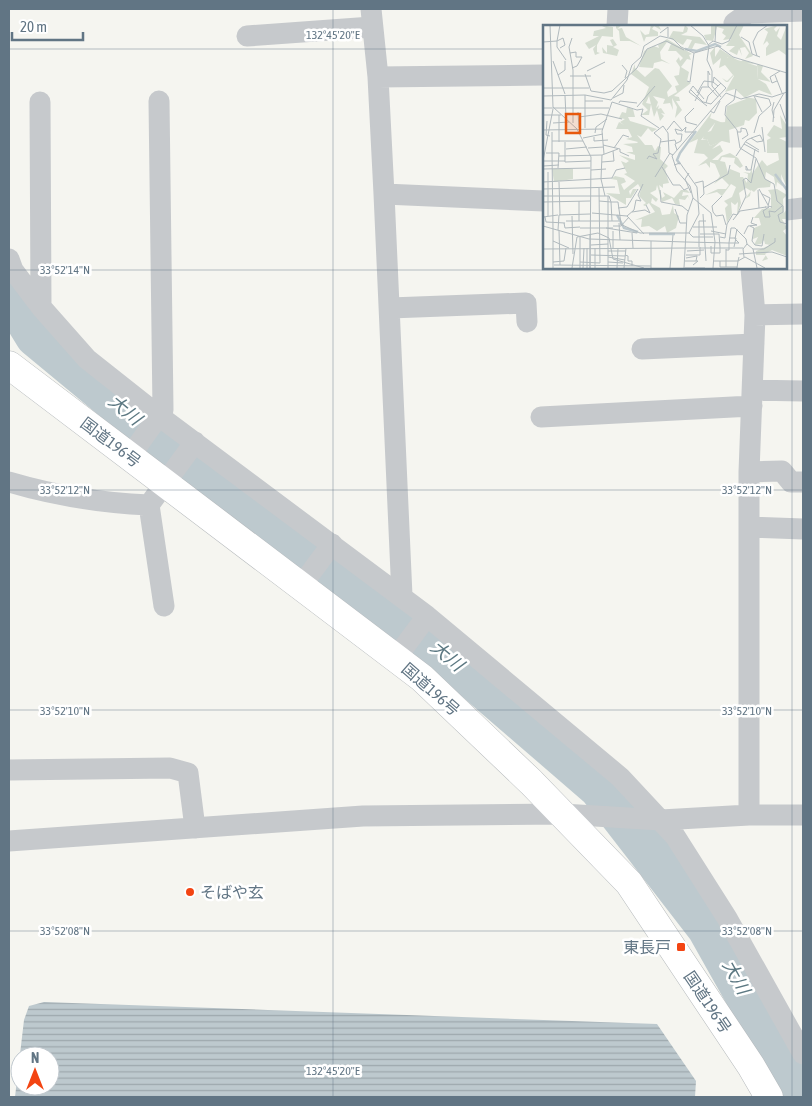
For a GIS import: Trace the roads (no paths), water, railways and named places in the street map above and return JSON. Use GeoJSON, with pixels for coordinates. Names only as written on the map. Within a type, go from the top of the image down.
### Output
{"type":"FeatureCollection","features":[{"type":"Feature","properties":{"kind":"highway","name":"国道196号"},"geometry":{"type":"LineString","coordinates":[[9,365],[136,449],[402,650],[422,678],[562,814],[629,883],[751,1066],[769,1097]]}},
{"type":"Feature","properties":{"kind":"street"},"geometry":{"type":"LineString","coordinates":[[618,9],[618,25]]}},
{"type":"Feature","properties":{"kind":"street"},"geometry":{"type":"LineString","coordinates":[[734,19],[748,13],[803,11]]}},
{"type":"Feature","properties":{"kind":"street"},"geometry":{"type":"LineString","coordinates":[[247,36],[371,18],[378,77],[402,596]]}},
{"type":"Feature","properties":{"kind":"street"},"geometry":{"type":"LineString","coordinates":[[378,77],[543,75]]}},
{"type":"Feature","properties":{"kind":"street"},"geometry":{"type":"LineString","coordinates":[[136,449],[163,410],[159,101]]}},
{"type":"Feature","properties":{"kind":"street"},"geometry":{"type":"LineString","coordinates":[[40,102],[41,307]]}},
{"type":"Feature","properties":{"kind":"street"},"geometry":{"type":"LineString","coordinates":[[787,137],[803,137]]}},
{"type":"Feature","properties":{"kind":"street"},"geometry":{"type":"LineString","coordinates":[[384,194],[543,201]]}},
{"type":"Feature","properties":{"kind":"street"},"geometry":{"type":"LineString","coordinates":[[787,210],[803,208]]}},
{"type":"Feature","properties":{"kind":"street"},"geometry":{"type":"LineString","coordinates":[[10,267],[41,307],[86,359],[158,419],[330,547],[402,596],[426,618],[620,777],[675,836],[727,918],[803,1054]]}},
{"type":"Feature","properties":{"kind":"street"},"geometry":{"type":"LineString","coordinates":[[749,815],[749,472],[755,315],[751,269]]}},
{"type":"Feature","properties":{"kind":"street"},"geometry":{"type":"LineString","coordinates":[[390,308],[526,303],[527,322]]}},
{"type":"Feature","properties":{"kind":"street"},"geometry":{"type":"LineString","coordinates":[[755,315],[803,314]]}},
{"type":"Feature","properties":{"kind":"street"},"geometry":{"type":"LineString","coordinates":[[642,349],[754,344]]}},
{"type":"Feature","properties":{"kind":"street"},"geometry":{"type":"LineString","coordinates":[[9,350],[34,383]]}},
{"type":"Feature","properties":{"kind":"street"},"geometry":{"type":"LineString","coordinates":[[541,417],[803,392]]}},
{"type":"Feature","properties":{"kind":"street"},"geometry":{"type":"LineString","coordinates":[[164,606],[149,505],[193,445]]}},
{"type":"Feature","properties":{"kind":"street"},"geometry":{"type":"LineString","coordinates":[[749,472],[782,471],[791,482],[803,482]]}},
{"type":"Feature","properties":{"kind":"street"},"geometry":{"type":"LineString","coordinates":[[9,482],[32,488],[131,504],[149,505]]}},
{"type":"Feature","properties":{"kind":"street"},"geometry":{"type":"LineString","coordinates":[[749,527],[803,529]]}},
{"type":"Feature","properties":{"kind":"street"},"geometry":{"type":"LineString","coordinates":[[307,578],[330,547]]}},
{"type":"Feature","properties":{"kind":"street"},"geometry":{"type":"LineString","coordinates":[[402,650],[426,618]]}},
{"type":"Feature","properties":{"kind":"street"},"geometry":{"type":"LineString","coordinates":[[9,770],[170,768],[188,773],[195,828]]}},
{"type":"Feature","properties":{"kind":"street"},"geometry":{"type":"LineString","coordinates":[[9,841],[362,816],[562,814],[661,820],[749,815],[803,815]]}},
{"type":"Feature","properties":{"kind":"waterway","name":"大川"},"geometry":{"type":"LineString","coordinates":[[9,292],[36,336],[164,442],[439,649],[599,787],[708,928],[803,1097]]}},
{"type":"Feature","properties":{"kind":"place","name":"そばや玄"},"geometry":{"type":"Point","coordinates":[190,892]}},
{"type":"Feature","properties":{"kind":"place","name":"東長戸"},"geometry":{"type":"Point","coordinates":[681,947]}}]}
